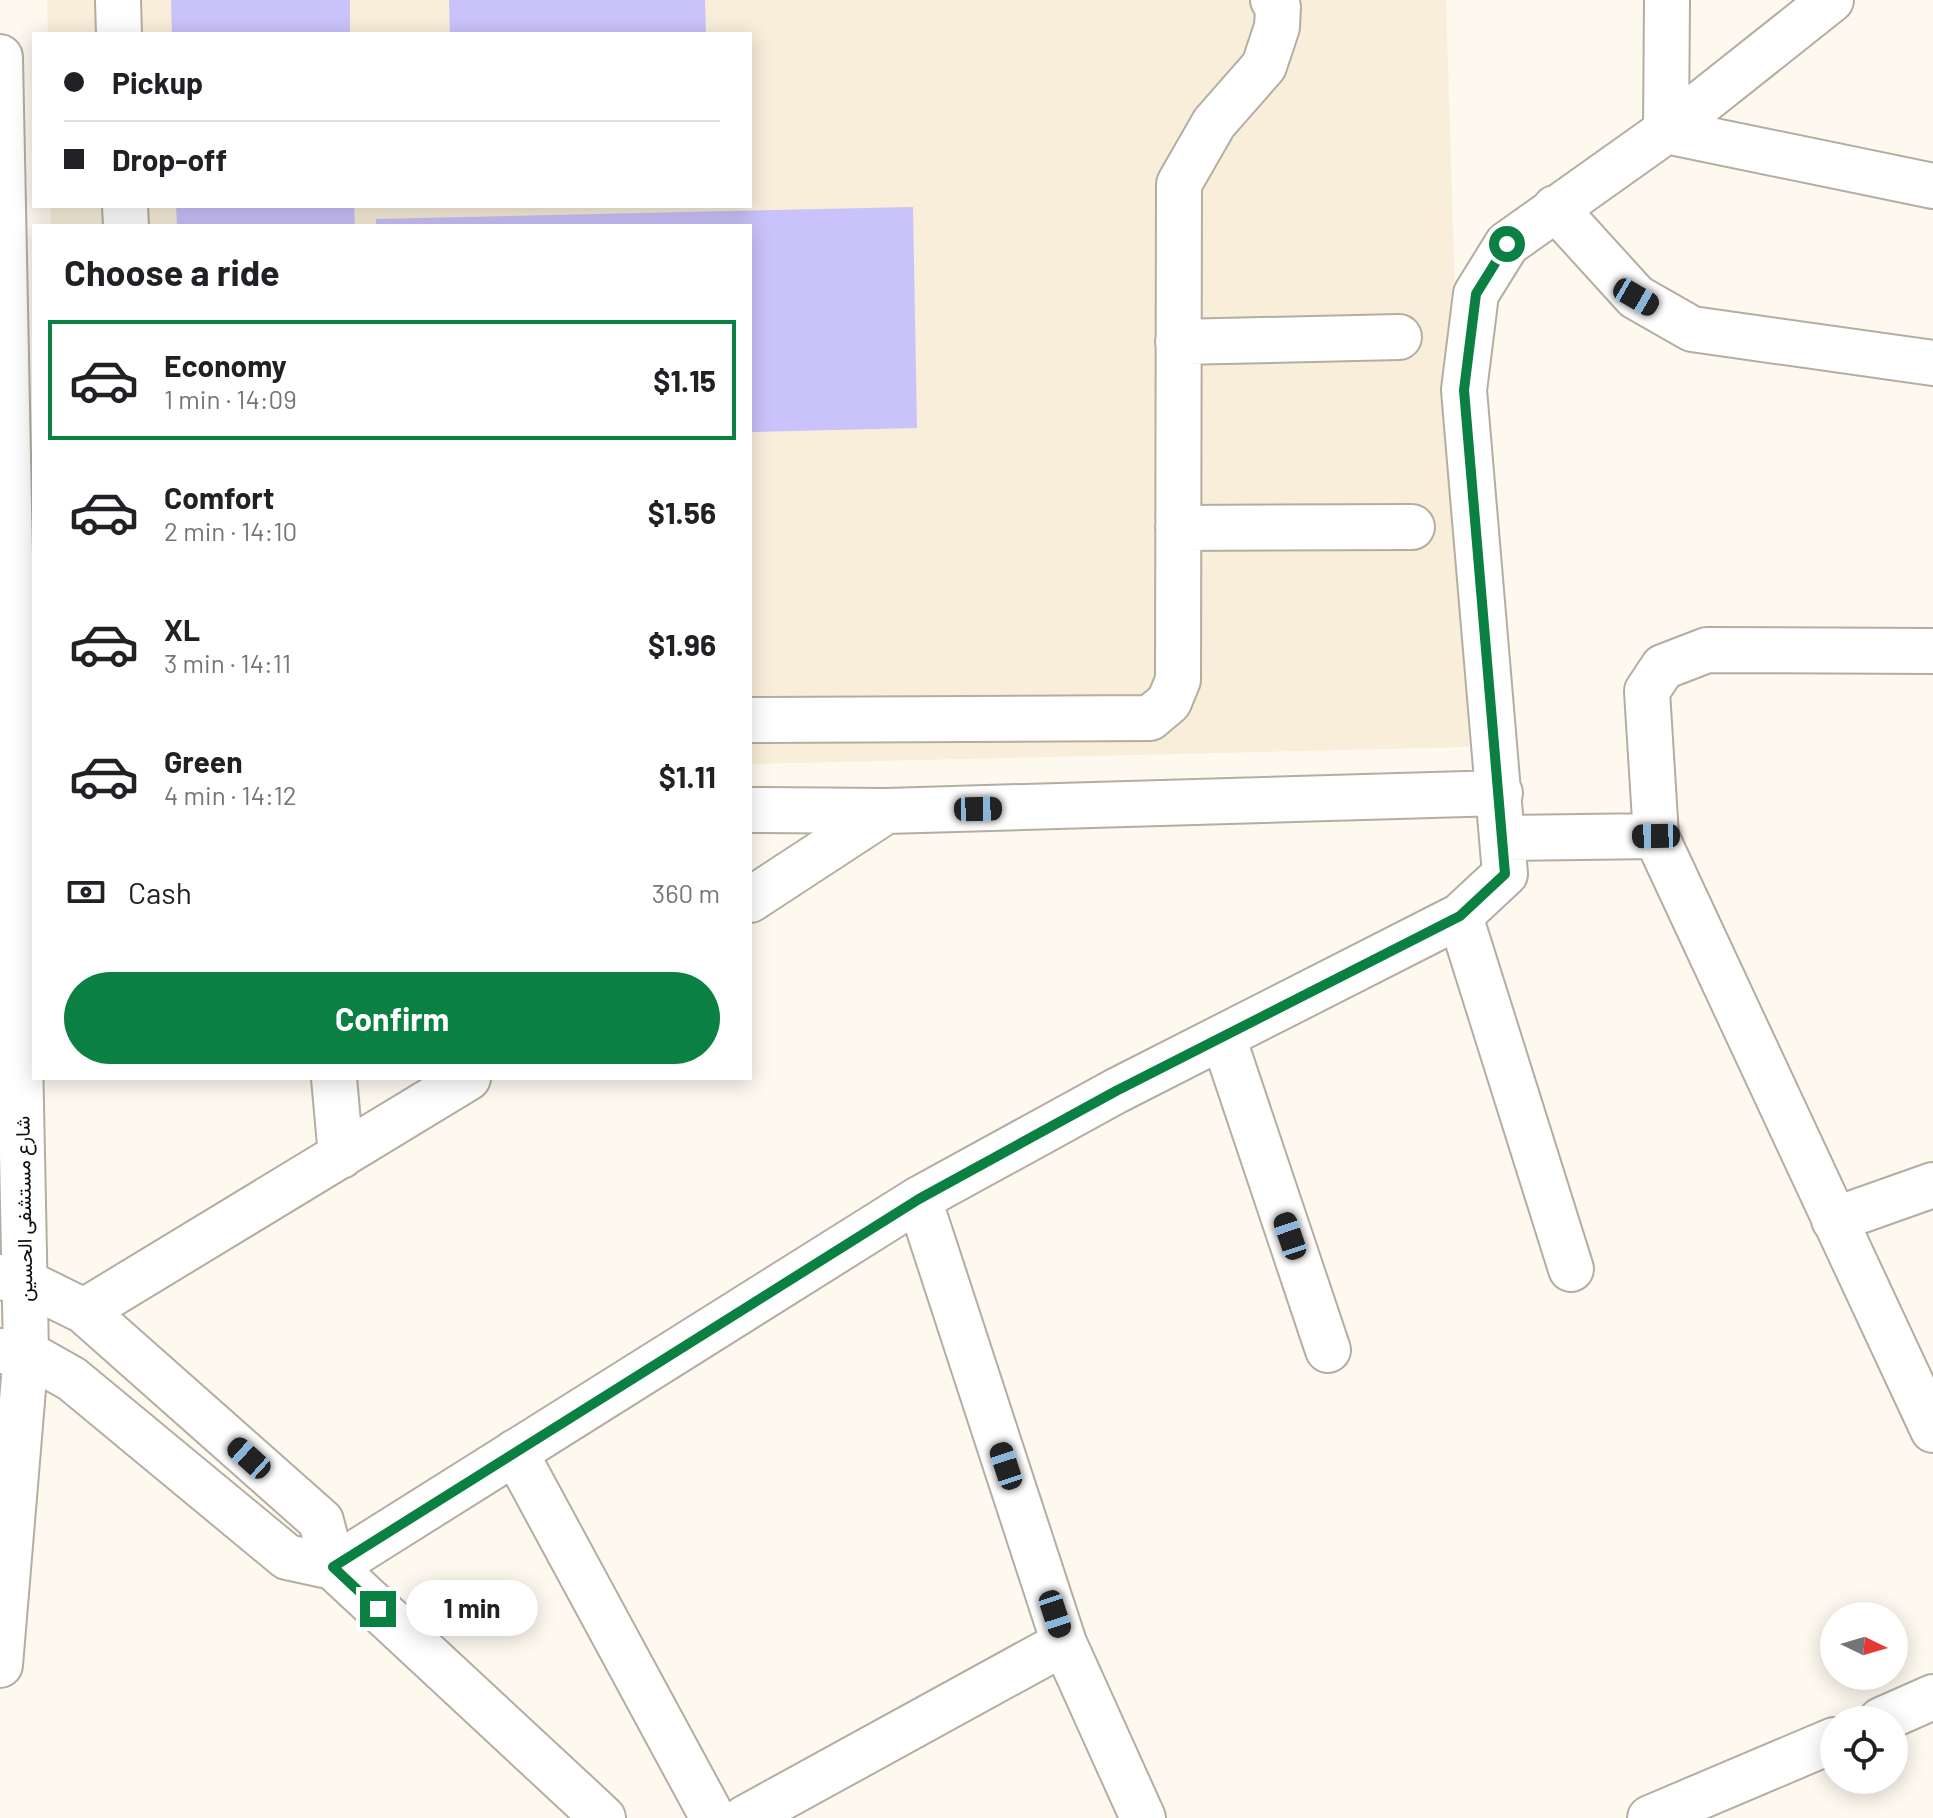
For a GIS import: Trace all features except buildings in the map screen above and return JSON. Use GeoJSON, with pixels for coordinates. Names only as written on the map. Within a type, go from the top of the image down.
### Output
{"type":"FeatureCollection","features":[{"type":"Feature","properties":{"kind":"street"},"geometry":{"type":"LineString","coordinates":[[118,0],[119,32]]}},
{"type":"Feature","properties":{"kind":"street"},"geometry":{"type":"LineString","coordinates":[[752,720],[1150,718],[1169,702],[1178,680],[1179,184],[1214,123],[1264,66],[1277,27],[1278,7],[1273,0]]}},
{"type":"Feature","properties":{"kind":"street"},"geometry":{"type":"LineString","coordinates":[[1666,131],[1667,0]]}},
{"type":"Feature","properties":{"kind":"street"},"geometry":{"type":"LineString","coordinates":[[333,1567],[919,1199],[1116,1091],[1460,916],[1505,874],[1464,390],[1476,294],[1507,244],[1666,131],[1831,0]]}},
{"type":"Feature","properties":{"kind":"street","name":"شارع مستشفى الحسين"},"geometry":{"type":"LineString","coordinates":[[0,57],[25,822],[12,1280],[13,1352],[0,1665]]}},
{"type":"Feature","properties":{"kind":"street"},"geometry":{"type":"LineString","coordinates":[[1666,131],[1933,186]]}},
{"type":"Feature","properties":{"kind":"street"},"geometry":{"type":"LineString","coordinates":[[1555,208],[1636,297],[1692,329],[1933,363]]}},
{"type":"Feature","properties":{"kind":"street"},"geometry":{"type":"LineString","coordinates":[[1178,342],[1399,337]]}},
{"type":"Feature","properties":{"kind":"street"},"geometry":{"type":"LineString","coordinates":[[1178,528],[1412,527]]}},
{"type":"Feature","properties":{"kind":"street"},"geometry":{"type":"LineString","coordinates":[[1933,651],[1707,650],[1663,667],[1647,691],[1656,836],[1933,1430]]}},
{"type":"Feature","properties":{"kind":"street"},"geometry":{"type":"LineString","coordinates":[[752,810],[886,811],[1500,793]]}},
{"type":"Feature","properties":{"kind":"street"},"geometry":{"type":"LineString","coordinates":[[752,899],[886,811]]}},
{"type":"Feature","properties":{"kind":"street"},"geometry":{"type":"LineString","coordinates":[[1503,838],[1656,836]]}},
{"type":"Feature","properties":{"kind":"street"},"geometry":{"type":"LineString","coordinates":[[1460,916],[1571,1269]]}},
{"type":"Feature","properties":{"kind":"street"},"geometry":{"type":"LineString","coordinates":[[1223,1037],[1328,1350]]}},
{"type":"Feature","properties":{"kind":"street"},"geometry":{"type":"LineString","coordinates":[[334,1080],[341,1156]]}},
{"type":"Feature","properties":{"kind":"street"},"geometry":{"type":"LineString","coordinates":[[84,1311],[465,1080]]}},
{"type":"Feature","properties":{"kind":"street"},"geometry":{"type":"LineString","coordinates":[[1834,1220],[1933,1185]]}},
{"type":"Feature","properties":{"kind":"street"},"geometry":{"type":"LineString","coordinates":[[919,1199],[1064,1643],[1143,1818]]}},
{"type":"Feature","properties":{"kind":"street"},"geometry":{"type":"LineString","coordinates":[[12,1280],[84,1311],[321,1521],[333,1567]]}},
{"type":"Feature","properties":{"kind":"street"},"geometry":{"type":"LineString","coordinates":[[13,1352],[72,1379],[287,1557],[333,1567],[603,1818]]}},
{"type":"Feature","properties":{"kind":"street"},"geometry":{"type":"LineString","coordinates":[[515,1452],[713,1818]]}},
{"type":"Feature","properties":{"kind":"street"},"geometry":{"type":"LineString","coordinates":[[745,1818],[1064,1643]]}},
{"type":"Feature","properties":{"kind":"street"},"geometry":{"type":"LineString","coordinates":[[1908,1708],[1933,1697]]}},
{"type":"Feature","properties":{"kind":"street"},"geometry":{"type":"LineString","coordinates":[[1650,1818],[1820,1746]]}},
{"type":"Feature","properties":{"kind":"shaded area"},"geometry":{"type":"Polygon","coordinates":[[[47,0],[1446,0],[1469,747],[752,764],[752,224],[51,224],[51,208],[752,208],[752,32],[48,32],[47,0]]]}},
{"type":"Feature","properties":{"kind":"route"},"geometry":{"type":"LineString","coordinates":[[378,1609],[333,1567],[919,1199],[1116,1091],[1460,916],[1505,874],[1464,390],[1476,294],[1507,244]]}}]}
